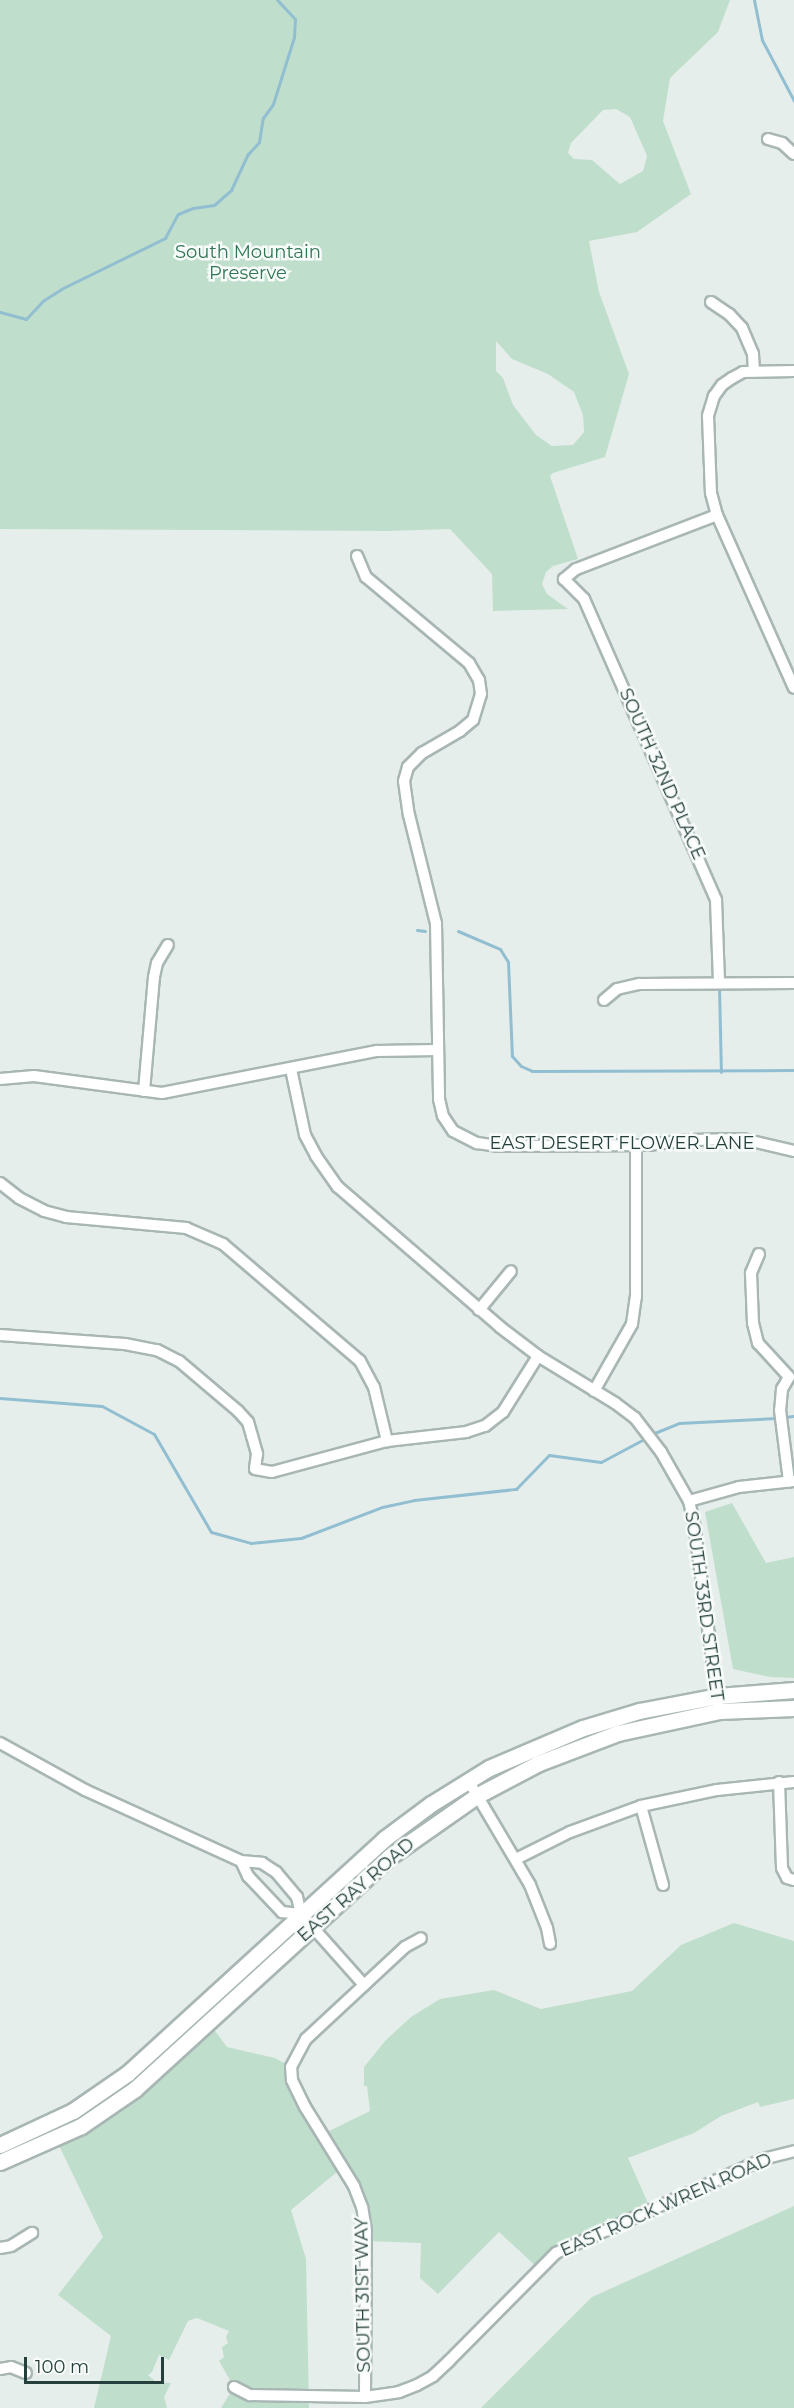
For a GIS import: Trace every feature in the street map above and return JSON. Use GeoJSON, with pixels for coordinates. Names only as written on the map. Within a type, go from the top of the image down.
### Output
{"type":"FeatureCollection","features":[{"type":"Feature","properties":{"kind":"main road","name":"EAST RAY ROAD"},"geometry":{"type":"LineString","coordinates":[[0,2162],[81,2126],[135,2089],[189,2042],[307,1922],[384,1839],[468,1780],[534,1748],[614,1717],[718,1704],[794,1690]]}},
{"type":"Feature","properties":{"kind":"main road","name":"EAST RAY ROAD"},"geometry":{"type":"LineString","coordinates":[[0,2145],[74,2111],[128,2073],[307,1922],[389,1857],[478,1795],[539,1763],[588,1743],[718,1704],[794,1708]]}},
{"type":"Feature","properties":{"kind":"street"},"geometry":{"type":"LineString","coordinates":[[768,139],[782,143],[794,154]]}},
{"type":"Feature","properties":{"kind":"street"},"geometry":{"type":"LineString","coordinates":[[711,302],[729,314],[742,328],[753,354],[754,371]]}},
{"type":"Feature","properties":{"kind":"street"},"geometry":{"type":"LineString","coordinates":[[794,370],[743,372],[722,385],[714,396],[708,416],[711,493],[717,515],[794,688]]}},
{"type":"Feature","properties":{"kind":"street","name":"SOUTH 32ND PLACE"},"geometry":{"type":"LineString","coordinates":[[717,515],[576,569],[564,579],[584,599],[716,900],[719,982]]}},
{"type":"Feature","properties":{"kind":"street"},"geometry":{"type":"LineString","coordinates":[[0,1079],[34,1076],[144,1091],[183,1091],[377,1052],[437,1050],[436,923],[409,815],[404,781],[408,767],[422,753],[460,731],[473,720],[481,694],[479,680],[469,663],[366,577],[357,556]]}},
{"type":"Feature","properties":{"kind":"street"},"geometry":{"type":"LineString","coordinates":[[144,1091],[154,977],[157,963],[168,945]]}},
{"type":"Feature","properties":{"kind":"street"},"geometry":{"type":"LineString","coordinates":[[604,1000],[626,985],[719,982],[794,983]]}},
{"type":"Feature","properties":{"kind":"street","name":"EAST DESERT FLOWER LANE"},"geometry":{"type":"LineString","coordinates":[[437,1050],[439,1099],[443,1116],[453,1131],[477,1143],[499,1146],[636,1145],[688,1140],[743,1139],[794,1151]]}},
{"type":"Feature","properties":{"kind":"street"},"geometry":{"type":"LineString","coordinates":[[291,1069],[305,1135],[316,1156],[338,1187],[479,1310],[538,1356],[635,1418],[661,1452],[689,1501],[739,1486],[791,1481],[780,1410],[782,1389],[791,1374],[758,1343],[753,1323],[751,1274],[759,1254]]}},
{"type":"Feature","properties":{"kind":"street"},"geometry":{"type":"LineString","coordinates":[[594,1391],[632,1324],[636,1297],[636,1145]]}},
{"type":"Feature","properties":{"kind":"street"},"geometry":{"type":"LineString","coordinates":[[0,1183],[19,1198],[44,1211],[66,1217],[186,1228],[223,1244],[360,1360],[374,1387],[387,1441]]}},
{"type":"Feature","properties":{"kind":"street"},"geometry":{"type":"LineString","coordinates":[[479,1310],[511,1271]]}},
{"type":"Feature","properties":{"kind":"street"},"geometry":{"type":"LineString","coordinates":[[0,1335],[125,1344],[157,1350],[179,1361],[248,1422],[257,1454],[255,1469],[272,1472],[387,1441],[466,1432],[485,1426],[503,1412],[538,1356]]}},
{"type":"Feature","properties":{"kind":"street","name":"SOUTH 33RD STREET"},"geometry":{"type":"LineString","coordinates":[[689,1501],[718,1704]]}},
{"type":"Feature","properties":{"kind":"street"},"geometry":{"type":"LineString","coordinates":[[0,1743],[85,1790],[241,1861],[262,1863],[282,1879],[297,1898],[307,1922],[364,1985],[405,1947],[421,1938]]}},
{"type":"Feature","properties":{"kind":"street"},"geometry":{"type":"LineString","coordinates":[[468,1780],[516,1859],[539,1907],[550,1944]]}},
{"type":"Feature","properties":{"kind":"street"},"geometry":{"type":"LineString","coordinates":[[779,1782],[782,1868],[790,1879]]}},
{"type":"Feature","properties":{"kind":"street"},"geometry":{"type":"LineString","coordinates":[[516,1859],[570,1832],[641,1806],[717,1790],[794,1782]]}},
{"type":"Feature","properties":{"kind":"street"},"geometry":{"type":"LineString","coordinates":[[641,1806],[663,1885]]}},
{"type":"Feature","properties":{"kind":"street"},"geometry":{"type":"LineString","coordinates":[[241,1861],[248,1876],[282,1912],[307,1922]]}},
{"type":"Feature","properties":{"kind":"street"},"geometry":{"type":"LineString","coordinates":[[266,1894],[282,1879]]}},
{"type":"Feature","properties":{"kind":"street","name":"SOUTH 31ST WAY"},"geometry":{"type":"LineString","coordinates":[[364,1985],[306,2039],[291,2067],[292,2080],[305,2107],[354,2186],[362,2207],[366,2231],[364,2397]]}},
{"type":"Feature","properties":{"kind":"street","name":"EAST ROCK WREN ROAD"},"geometry":{"type":"LineString","coordinates":[[234,2387],[250,2395],[317,2402],[399,2392],[433,2376],[556,2253],[763,2159],[794,2151]]}},
{"type":"Feature","properties":{"kind":"street"},"geometry":{"type":"LineString","coordinates":[[0,2248],[11,2246],[32,2233]]}},
{"type":"Feature","properties":{"kind":"street"},"geometry":{"type":"LineString","coordinates":[[0,2369],[11,2367],[26,2373]]}},
{"type":"Feature","properties":{"kind":"green space","name":"South Mountain Preserve"},"geometry":{"type":"Polygon","coordinates":[[[0,0],[730,0],[718,32],[670,78],[663,121],[691,194],[637,232],[589,241],[599,292],[629,374],[605,457],[553,473],[550,476],[578,559],[553,566],[546,572],[542,584],[547,594],[568,609],[493,611],[492,574],[450,529],[388,531],[0,529],[0,0]],[[616,109],[603,110],[571,143],[568,153],[574,159],[592,160],[620,184],[643,171],[647,156],[630,117],[616,109]],[[496,341],[496,371],[503,378],[513,405],[536,435],[552,446],[573,445],[584,432],[583,415],[574,392],[548,374],[512,359],[496,341]]]}},
{"type":"Feature","properties":{"kind":"green space"},"geometry":{"type":"Polygon","coordinates":[[[732,1503],[766,1563],[794,1557],[794,1678],[770,1677],[733,1669],[705,1512],[732,1503]]]}},
{"type":"Feature","properties":{"kind":"green space"},"geometry":{"type":"Polygon","coordinates":[[[734,1923],[794,1941],[794,2099],[760,2107],[758,2102],[721,2116],[694,2133],[628,2158],[651,2210],[579,2241],[540,2270],[499,2232],[438,2294],[420,2278],[421,2243],[366,2241],[366,2231],[343,2167],[291,2210],[306,2259],[309,2408],[221,2408],[234,2387],[219,2361],[224,2357],[222,2347],[228,2343],[226,2337],[229,2331],[197,2318],[188,2321],[169,2360],[159,2355],[152,2372],[148,2375],[156,2382],[171,2383],[164,2397],[167,2408],[94,2408],[111,2336],[58,2295],[103,2237],[52,2131],[106,2101],[133,2080],[213,2028],[227,2047],[275,2058],[291,2067],[323,2134],[370,2111],[367,2086],[364,2086],[364,2067],[385,2041],[411,2017],[440,1999],[494,1990],[541,2009],[632,1991],[681,1945],[734,1923]]]}},
{"type":"Feature","properties":{"kind":"green space"},"geometry":{"type":"Polygon","coordinates":[[[794,2206],[794,2408],[481,2408],[592,2297],[794,2206]]]}},
{"type":"Feature","properties":{"kind":"waterway"},"geometry":{"type":"LineString","coordinates":[[0,312],[26,319],[44,300],[63,288],[165,238],[178,214],[193,208],[214,205],[231,190],[248,154],[259,142],[263,118],[273,104],[294,37],[295,19],[277,0]]}},
{"type":"Feature","properties":{"kind":"waterway"},"geometry":{"type":"LineString","coordinates":[[754,0],[762,40],[794,101]]}},
{"type":"Feature","properties":{"kind":"waterway"},"geometry":{"type":"LineString","coordinates":[[417,930],[425,931]]}},
{"type":"Feature","properties":{"kind":"waterway"},"geometry":{"type":"LineString","coordinates":[[458,931],[500,949],[508,962],[512,1056],[521,1066],[532,1071],[794,1070]]}},
{"type":"Feature","properties":{"kind":"waterway"},"geometry":{"type":"LineString","coordinates":[[719,987],[721,1072]]}},
{"type":"Feature","properties":{"kind":"waterway"},"geometry":{"type":"LineString","coordinates":[[0,1398],[102,1406],[154,1434],[211,1532],[251,1543],[301,1538],[382,1507],[414,1500],[516,1489],[549,1455],[601,1462],[646,1438]]}},
{"type":"Feature","properties":{"kind":"waterway"},"geometry":{"type":"LineString","coordinates":[[784,1417],[794,1416]]}},
{"type":"Feature","properties":{"kind":"waterway"},"geometry":{"type":"LineString","coordinates":[[652,1434],[679,1423],[777,1418]]}}]}
